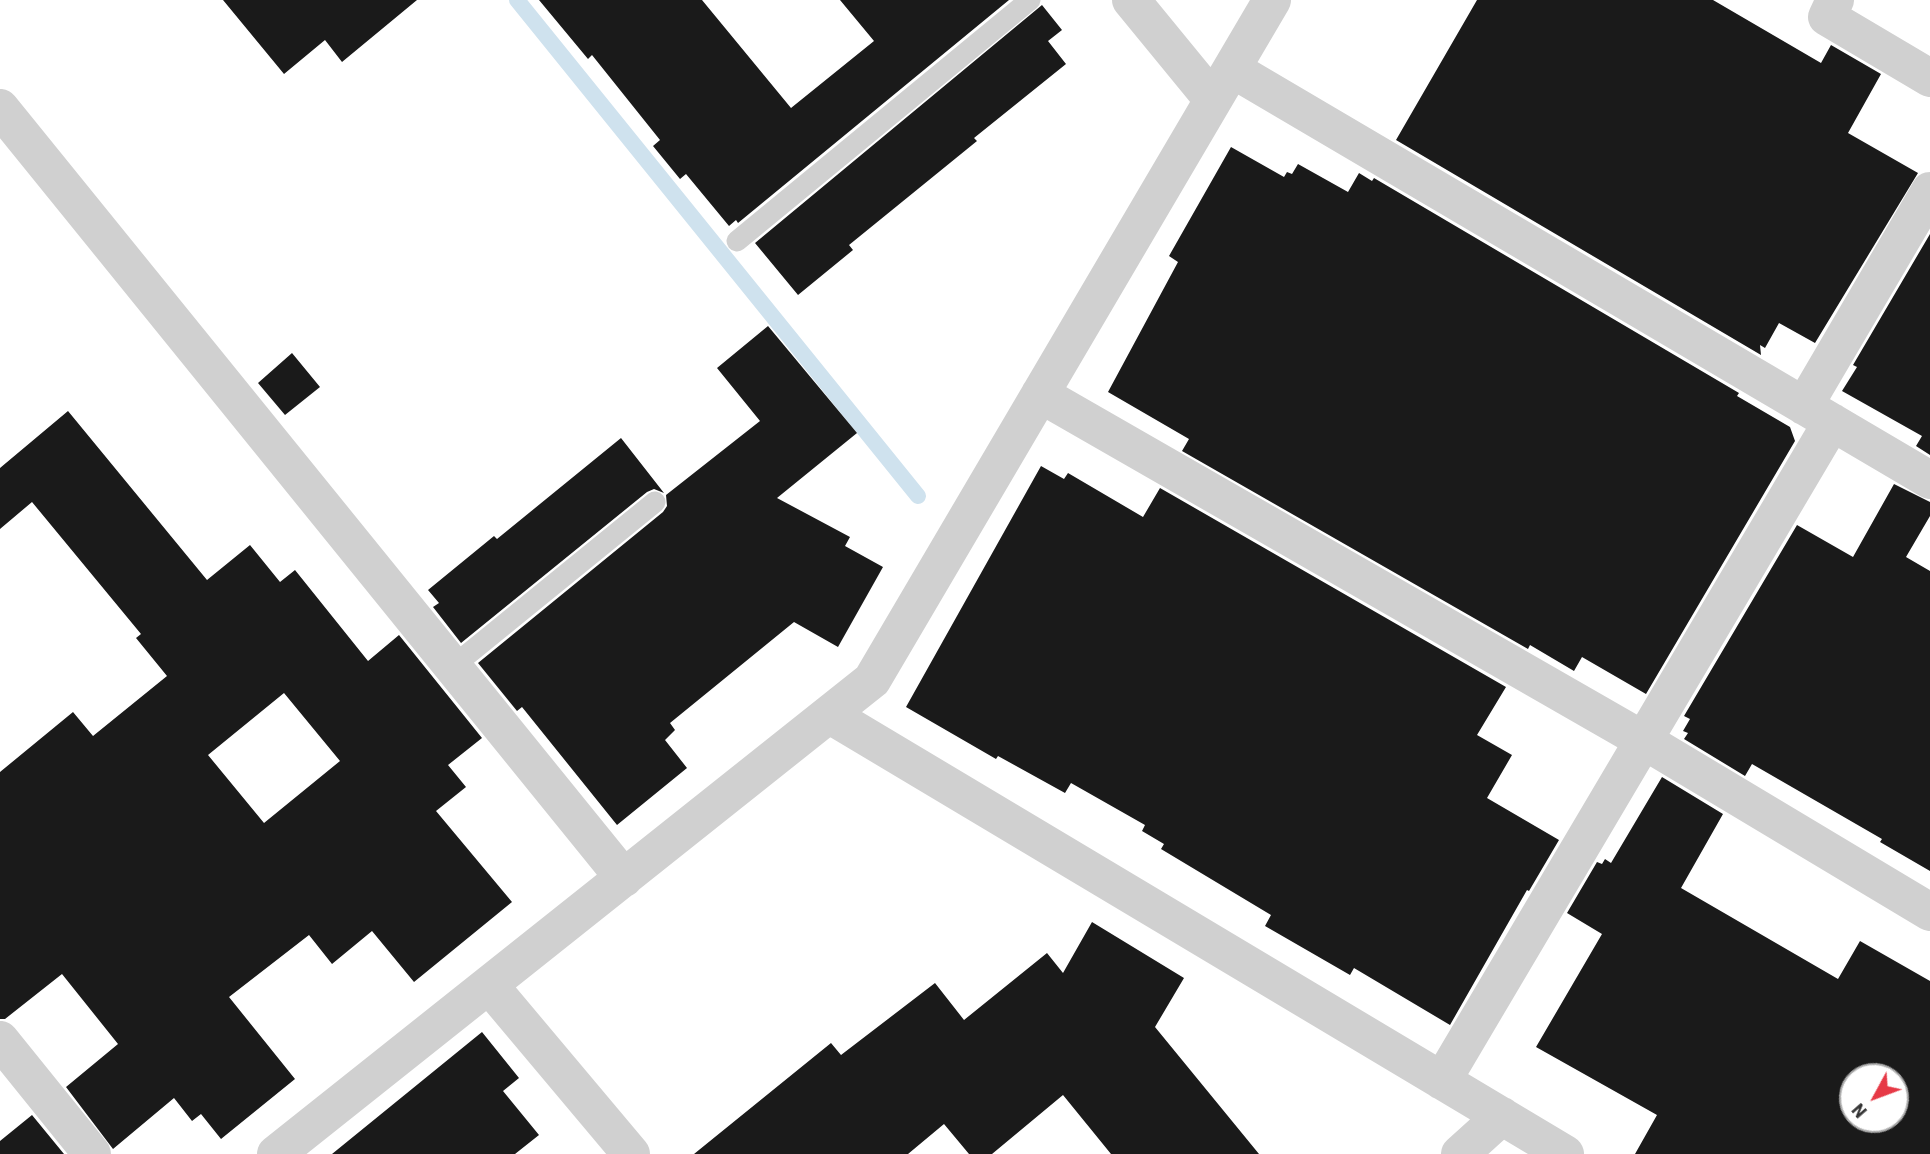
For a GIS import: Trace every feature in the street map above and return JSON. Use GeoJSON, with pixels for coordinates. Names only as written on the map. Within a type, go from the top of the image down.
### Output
{"type":"FeatureCollection","features":[{"type":"Feature","properties":{"kind":"street"},"geometry":{"type":"LineString","coordinates":[[1131,0],[1222,84],[1818,414],[1930,480]]}},
{"type":"Feature","properties":{"kind":"street"},"geometry":{"type":"LineString","coordinates":[[276,1154],[872,680],[1272,0]]}},
{"type":"Feature","properties":{"kind":"street"},"geometry":{"type":"LineString","coordinates":[[1835,0],[1826,16],[1930,78]]}},
{"type":"Feature","properties":{"kind":"street"},"geometry":{"type":"LineString","coordinates":[[0,108],[624,878]]}},
{"type":"Feature","properties":{"kind":"street"},"geometry":{"type":"LineString","coordinates":[[1443,1081],[1643,740],[1818,414],[1930,191]]}},
{"type":"Feature","properties":{"kind":"street"},"geometry":{"type":"LineString","coordinates":[[1041,394],[1643,740],[1930,912]]}},
{"type":"Feature","properties":{"kind":"street"},"geometry":{"type":"LineString","coordinates":[[830,715],[1565,1154]]}},
{"type":"Feature","properties":{"kind":"street"},"geometry":{"type":"LineString","coordinates":[[489,985],[631,1154]]}},
{"type":"Feature","properties":{"kind":"street"},"geometry":{"type":"LineString","coordinates":[[0,1040],[92,1154]]}},
{"type":"Feature","properties":{"kind":"street"},"geometry":{"type":"LineString","coordinates":[[1460,1154],[1502,1116]]}},
{"type":"Feature","properties":{"kind":"lane"},"geometry":{"type":"LineString","coordinates":[[737,241],[1030,0]]}},
{"type":"Feature","properties":{"kind":"lane"},"geometry":{"type":"LineString","coordinates":[[452,667],[655,502]]}},
{"type":"Feature","properties":{"kind":"building"},"geometry":{"type":"Polygon","coordinates":[[[223,0],[417,0],[342,62],[325,40],[284,74],[223,0]]]}},
{"type":"Feature","properties":{"kind":"building"},"geometry":{"type":"Polygon","coordinates":[[[539,0],[702,0],[791,108],[874,41],[840,0],[1009,0],[738,223],[736,220],[729,226],[686,174],[680,179],[653,146],[660,140],[592,55],[588,59],[539,0]]]}},
{"type":"Feature","properties":{"kind":"building"},"geometry":{"type":"Polygon","coordinates":[[[1477,0],[1713,0],[1821,63],[1831,45],[1881,74],[1848,133],[1918,173],[1815,343],[1779,323],[1765,348],[1760,345],[1761,355],[1396,140],[1477,0]]]}},
{"type":"Feature","properties":{"kind":"building"},"geometry":{"type":"Polygon","coordinates":[[[1042,5],[1062,30],[1048,41],[1066,64],[974,138],[977,141],[849,245],[853,250],[798,295],[755,243],[1042,5]]]}},
{"type":"Feature","properties":{"kind":"building"},"geometry":{"type":"Polygon","coordinates":[[[1231,147],[1284,177],[1287,172],[1292,174],[1298,164],[1348,192],[1359,173],[1372,181],[1374,178],[1739,393],[1737,396],[1790,427],[1795,441],[1646,694],[1582,657],[1574,671],[1530,645],[1528,649],[1182,451],[1189,439],[1108,392],[1178,262],[1169,256],[1231,147]]]}},
{"type":"Feature","properties":{"kind":"building"},"geometry":{"type":"Polygon","coordinates":[[[1930,234],[1930,455],[1916,446],[1922,436],[1842,391],[1857,367],[1853,365],[1930,234]]]}},
{"type":"Feature","properties":{"kind":"building"},"geometry":{"type":"Polygon","coordinates":[[[768,326],[857,433],[777,498],[850,537],[845,546],[883,567],[838,647],[794,622],[670,723],[675,730],[665,740],[687,768],[617,825],[522,707],[517,711],[478,663],[663,512],[667,506],[666,495],[760,421],[717,368],[768,326]]]}},
{"type":"Feature","properties":{"kind":"building"},"geometry":{"type":"Polygon","coordinates":[[[292,353],[320,387],[285,415],[258,383],[292,353]]]}},
{"type":"Feature","properties":{"kind":"building"},"geometry":{"type":"Polygon","coordinates":[[[68,411],[207,580],[250,545],[280,582],[295,570],[368,661],[399,635],[482,738],[448,765],[466,787],[436,811],[512,902],[414,982],[372,931],[332,964],[309,935],[229,997],[295,1079],[221,1139],[201,1114],[192,1121],[174,1098],[113,1149],[66,1087],[118,1044],[62,974],[5,1019],[0,1019],[0,772],[73,712],[93,736],[167,676],[136,638],[141,634],[32,502],[0,529],[0,468],[68,411]],[[284,693],[208,755],[264,823],[340,761],[284,693]]]}},
{"type":"Feature","properties":{"kind":"building"},"geometry":{"type":"Polygon","coordinates":[[[621,438],[664,493],[654,489],[647,492],[461,643],[433,607],[439,603],[428,590],[494,536],[497,539],[621,438]]]}},
{"type":"Feature","properties":{"kind":"building"},"geometry":{"type":"Polygon","coordinates":[[[1041,466],[1064,479],[1068,473],[1143,517],[1160,488],[1506,687],[1477,735],[1512,755],[1487,798],[1559,840],[1529,891],[1527,890],[1450,1025],[1354,968],[1350,975],[1265,926],[1271,915],[1161,849],[1164,844],[1142,831],[1145,825],[1071,783],[1065,793],[998,756],[996,759],[906,707],[1041,466]]]}},
{"type":"Feature","properties":{"kind":"building"},"geometry":{"type":"Polygon","coordinates":[[[1894,484],[1930,502],[1930,516],[1906,557],[1930,571],[1930,871],[1880,842],[1882,839],[1752,764],[1745,776],[1684,739],[1688,733],[1683,731],[1690,719],[1684,716],[1797,525],[1853,557],[1894,484]]]}},
{"type":"Feature","properties":{"kind":"building"},"geometry":{"type":"Polygon","coordinates":[[[1662,777],[1723,814],[1681,888],[1838,979],[1860,941],[1930,981],[1930,1154],[1635,1154],[1657,1115],[1536,1047],[1602,934],[1567,913],[1597,862],[1602,864],[1605,859],[1611,863],[1662,777]]]}},
{"type":"Feature","properties":{"kind":"building"},"geometry":{"type":"Polygon","coordinates":[[[1092,922],[1184,978],[1155,1027],[1259,1154],[1111,1154],[1063,1095],[992,1154],[969,1154],[944,1124],[908,1154],[694,1154],[831,1043],[841,1055],[935,983],[964,1020],[1047,953],[1063,973],[1092,922]]]}},
{"type":"Feature","properties":{"kind":"building"},"geometry":{"type":"Polygon","coordinates":[[[482,1032],[519,1078],[503,1091],[539,1135],[515,1154],[332,1154],[482,1032]]]}},
{"type":"Feature","properties":{"kind":"building"},"geometry":{"type":"Polygon","coordinates":[[[32,1115],[64,1154],[0,1154],[0,1141],[32,1115]]]}},
{"type":"Feature","properties":{"kind":"waterway"},"geometry":{"type":"LineString","coordinates":[[517,0],[918,496]]}}]}
